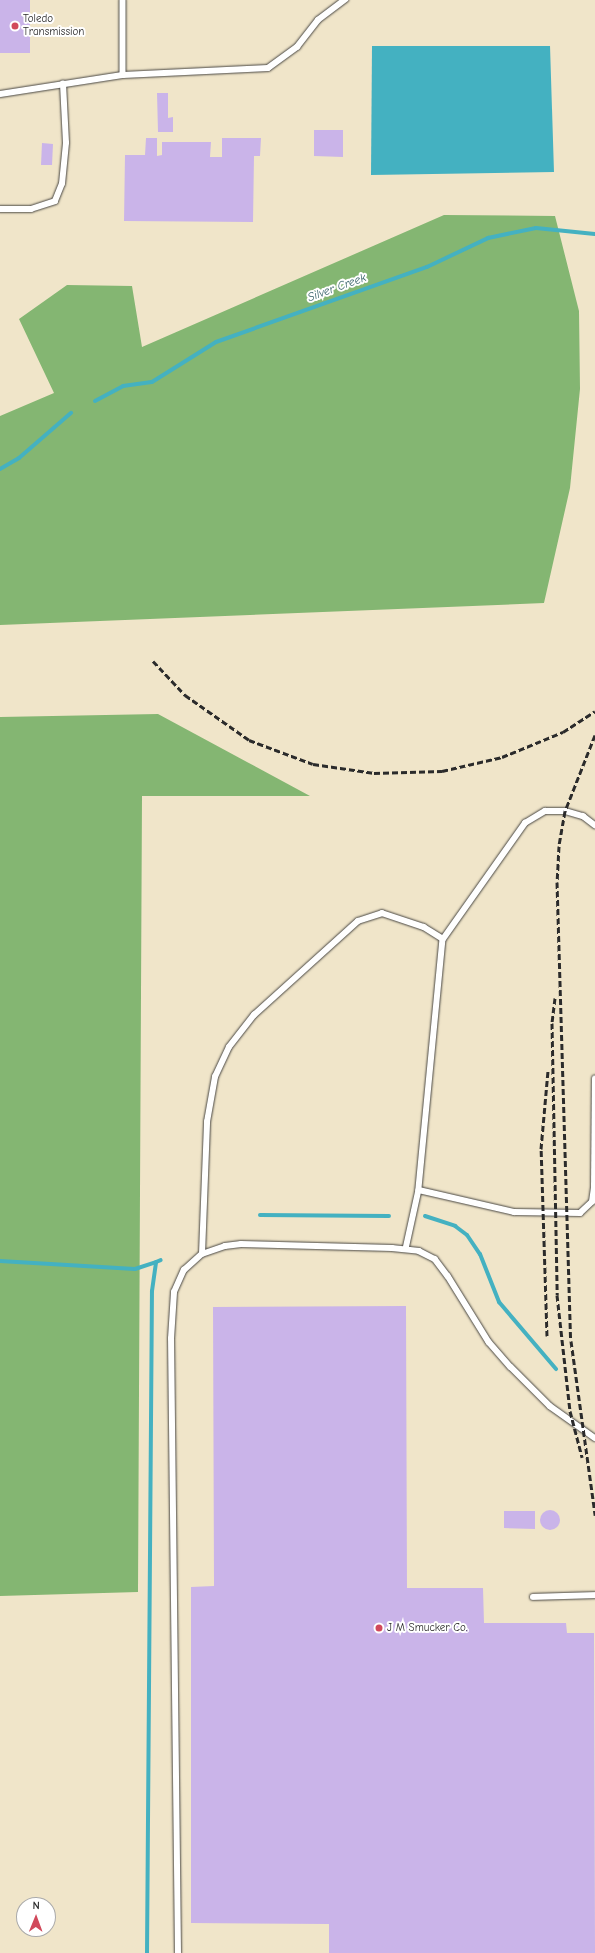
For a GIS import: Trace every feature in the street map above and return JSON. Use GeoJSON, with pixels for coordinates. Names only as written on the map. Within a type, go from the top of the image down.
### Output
{"type":"FeatureCollection","features":[{"type":"Feature","properties":{"kind":"lane"},"geometry":{"type":"LineString","coordinates":[[123,0],[123,75]]}},
{"type":"Feature","properties":{"kind":"lane"},"geometry":{"type":"LineString","coordinates":[[0,94],[123,75],[268,68],[297,47],[318,20],[345,0]]}},
{"type":"Feature","properties":{"kind":"lane"},"geometry":{"type":"LineString","coordinates":[[0,209],[31,209],[54,202],[62,184],[66,143],[64,84]]}},
{"type":"Feature","properties":{"kind":"lane"},"geometry":{"type":"LineString","coordinates":[[406,1250],[419,1190],[442,939],[525,822],[545,811],[565,811],[583,816],[595,825]]}},
{"type":"Feature","properties":{"kind":"lane"},"geometry":{"type":"LineString","coordinates":[[202,1254],[207,1122],[215,1077],[229,1047],[254,1015],[358,921],[382,913],[424,926],[442,939]]}},
{"type":"Feature","properties":{"kind":"lane"},"geometry":{"type":"LineString","coordinates":[[419,1190],[514,1212],[580,1213],[592,1202],[594,1188],[595,1079]]}},
{"type":"Feature","properties":{"kind":"lane"},"geometry":{"type":"LineString","coordinates":[[178,1953],[171,1339],[174,1292],[184,1270],[202,1254],[225,1246],[241,1244],[419,1251],[434,1259],[448,1276],[489,1342],[511,1368],[550,1406],[595,1438]]}},
{"type":"Feature","properties":{"kind":"lane"},"geometry":{"type":"LineString","coordinates":[[533,1597],[595,1595]]}},
{"type":"Feature","properties":{"kind":"green space"},"geometry":{"type":"Polygon","coordinates":[[[444,215],[555,216],[579,311],[580,389],[570,488],[544,603],[0,625],[0,416],[54,393],[19,319],[67,285],[132,286],[142,347],[444,215]]]}},
{"type":"Feature","properties":{"kind":"green space"},"geometry":{"type":"Polygon","coordinates":[[[158,714],[310,796],[142,796],[138,1592],[0,1596],[0,717],[158,714]]]}},
{"type":"Feature","properties":{"kind":"water"},"geometry":{"type":"Polygon","coordinates":[[[372,46],[550,46],[554,172],[371,175],[372,46]]]}},
{"type":"Feature","properties":{"kind":"building","name":"Toledo Transmission"},"geometry":{"type":"Polygon","coordinates":[[[0,0],[30,0],[30,53],[0,53],[0,0]]]}},
{"type":"Feature","properties":{"kind":"building"},"geometry":{"type":"Polygon","coordinates":[[[157,93],[168,93],[168,118],[173,117],[173,132],[158,132],[157,93]]]}},
{"type":"Feature","properties":{"kind":"building"},"geometry":{"type":"Polygon","coordinates":[[[314,130],[343,130],[343,157],[314,156],[314,130]]]}},
{"type":"Feature","properties":{"kind":"building"},"geometry":{"type":"Polygon","coordinates":[[[146,138],[157,138],[157,156],[162,155],[162,142],[211,142],[210,157],[222,157],[222,138],[261,138],[260,156],[254,156],[253,222],[124,221],[125,155],[145,155],[146,138]]]}},
{"type":"Feature","properties":{"kind":"building"},"geometry":{"type":"Polygon","coordinates":[[[42,143],[53,144],[52,165],[41,165],[42,143]]]}},
{"type":"Feature","properties":{"kind":"building","name":"J M Smucker Co."},"geometry":{"type":"Polygon","coordinates":[[[406,1306],[407,1588],[483,1588],[484,1623],[566,1623],[567,1633],[594,1633],[595,1953],[329,1953],[329,1924],[191,1923],[191,1587],[214,1586],[213,1307],[406,1306]]]}},
{"type":"Feature","properties":{"kind":"building"},"geometry":{"type":"Polygon","coordinates":[[[550,1510],[557,1513],[560,1520],[557,1527],[550,1530],[543,1527],[540,1520],[543,1513],[550,1510]]]}},
{"type":"Feature","properties":{"kind":"building"},"geometry":{"type":"Polygon","coordinates":[[[504,1511],[535,1511],[535,1529],[504,1528],[504,1511]]]}},
{"type":"Feature","properties":{"kind":"waterway","name":"Silver Creek"},"geometry":{"type":"LineString","coordinates":[[95,401],[123,386],[152,382],[216,342],[427,267],[488,238],[536,228],[595,234]]}},
{"type":"Feature","properties":{"kind":"waterway","name":"Silver Creek"},"geometry":{"type":"LineString","coordinates":[[0,469],[19,458],[71,413]]}},
{"type":"Feature","properties":{"kind":"waterway"},"geometry":{"type":"LineString","coordinates":[[260,1215],[389,1216]]}},
{"type":"Feature","properties":{"kind":"waterway"},"geometry":{"type":"LineString","coordinates":[[425,1216],[455,1226],[467,1235],[480,1254],[499,1302],[556,1369]]}},
{"type":"Feature","properties":{"kind":"waterway"},"geometry":{"type":"LineString","coordinates":[[147,1953],[152,1291],[156,1262],[161,1260]]}},
{"type":"Feature","properties":{"kind":"waterway"},"geometry":{"type":"LineString","coordinates":[[0,1261],[135,1269],[156,1262]]}},
{"type":"Feature","properties":{"kind":"railway"},"geometry":{"type":"LineString","coordinates":[[153,661],[185,695],[249,740],[313,764],[374,773],[442,771],[502,757],[563,732],[595,711]]}},
{"type":"Feature","properties":{"kind":"railway"},"geometry":{"type":"LineString","coordinates":[[595,735],[565,811],[559,846],[557,882],[571,1341],[595,1515]]}},
{"type":"Feature","properties":{"kind":"railway"},"geometry":{"type":"LineString","coordinates":[[555,998],[552,1023],[557,1295],[570,1411],[582,1457]]}},
{"type":"Feature","properties":{"kind":"railway"},"geometry":{"type":"LineString","coordinates":[[547,1336],[541,1149],[548,1070]]}},
{"type":"Feature","properties":{"kind":"place","name":"Toledo Transmission"},"geometry":{"type":"Point","coordinates":[15,26]}},
{"type":"Feature","properties":{"kind":"place","name":"J M Smucker Co."},"geometry":{"type":"Point","coordinates":[379,1628]}}]}
